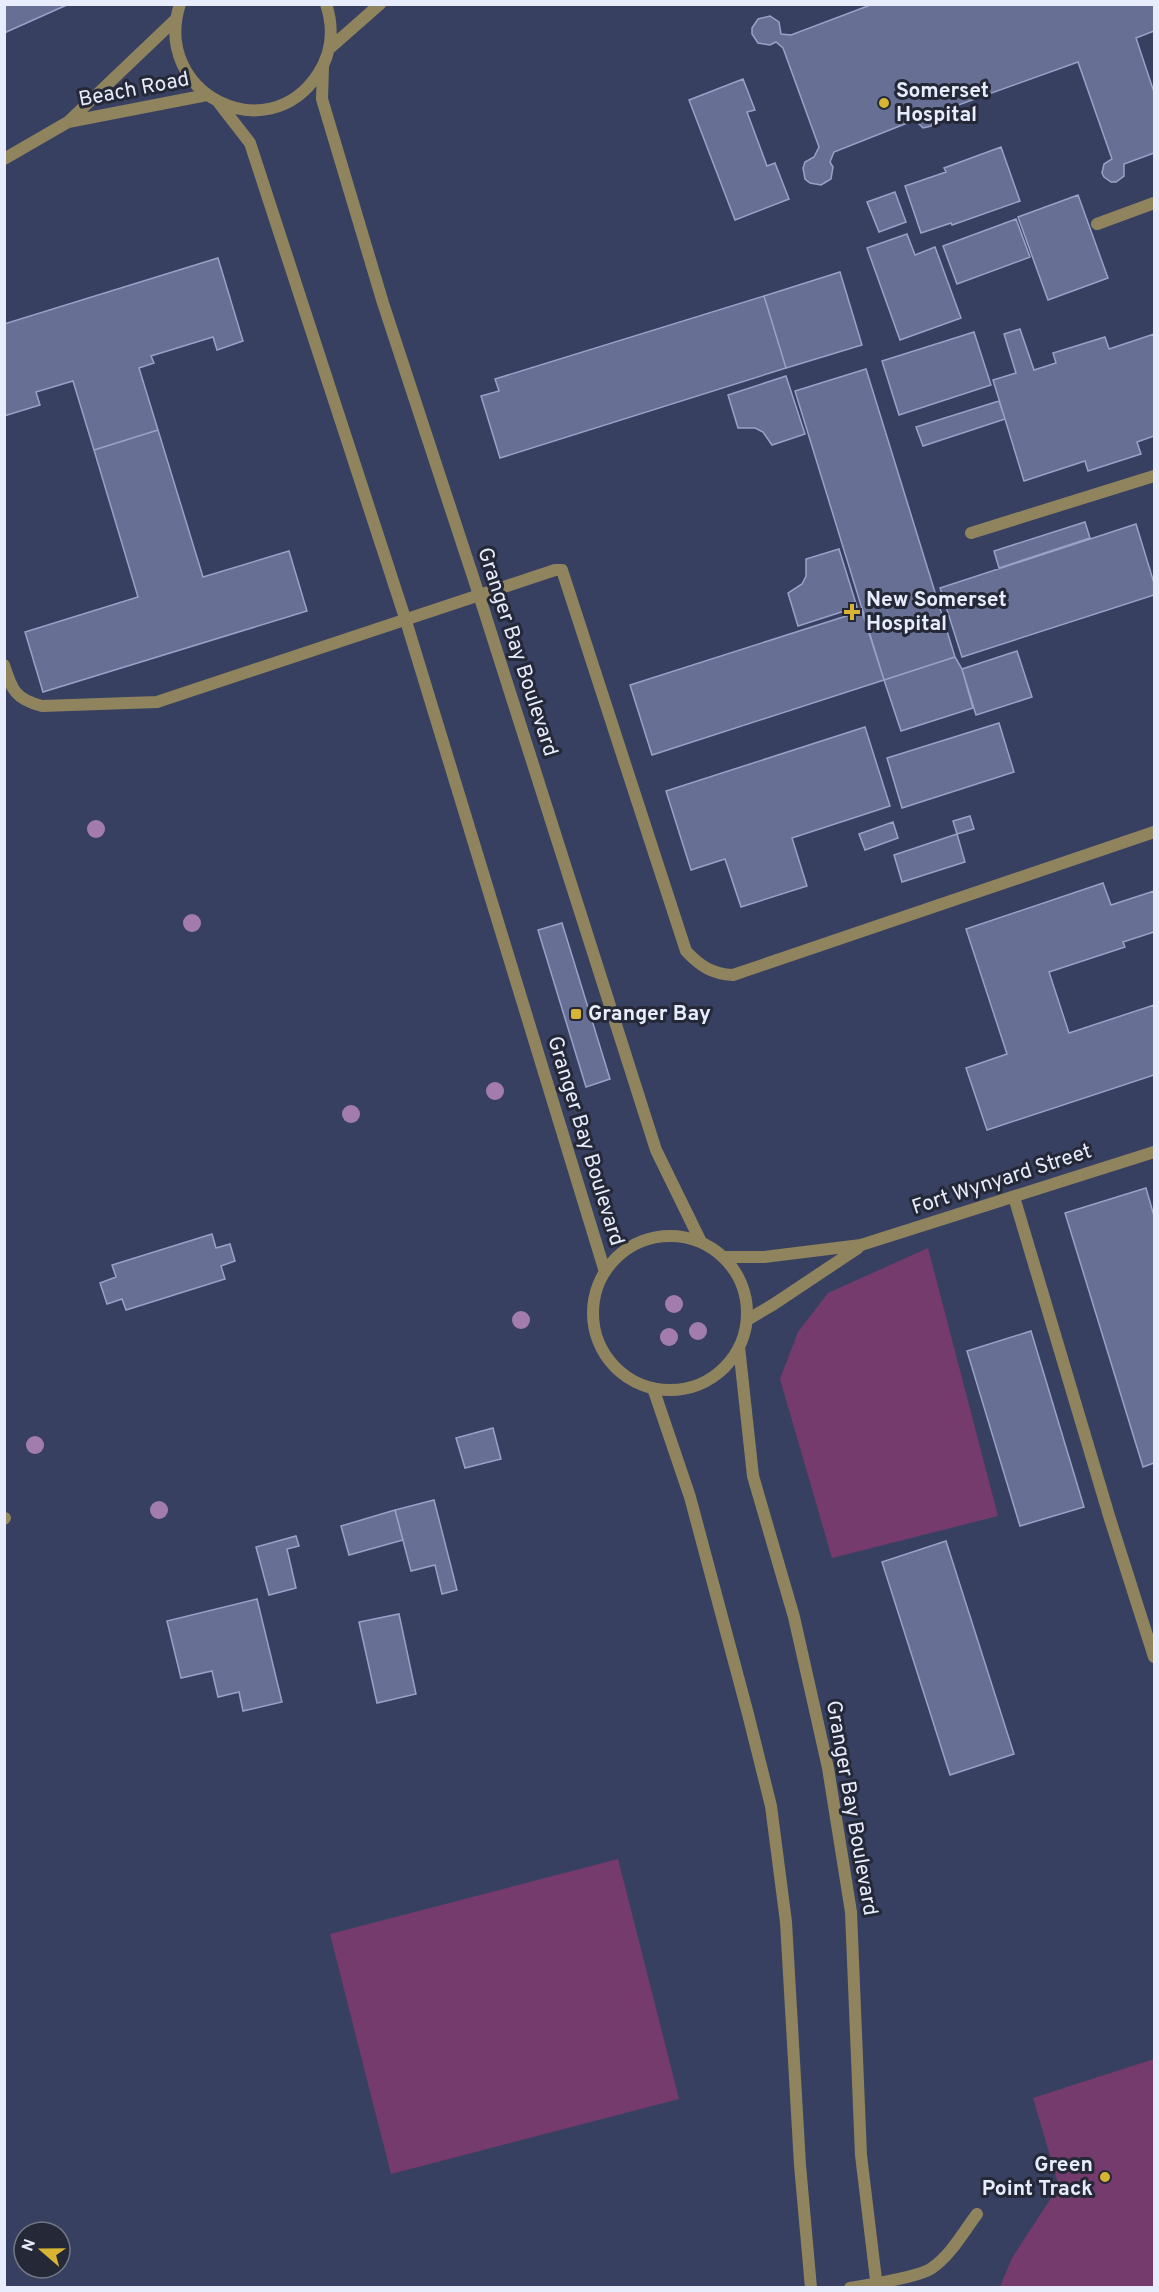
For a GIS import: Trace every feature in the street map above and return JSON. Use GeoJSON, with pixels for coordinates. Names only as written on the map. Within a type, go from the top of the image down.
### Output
{"type":"FeatureCollection","features":[{"type":"Feature","properties":{"kind":"street"},"geometry":{"type":"LineString","coordinates":[[180,5],[176,19],[176,40],[180,62],[191,81],[219,103],[238,109],[258,111],[296,98],[312,84],[323,67],[330,48],[331,19],[326,4]]}},
{"type":"Feature","properties":{"kind":"street"},"geometry":{"type":"LineString","coordinates":[[330,48],[380,4]]}},
{"type":"Feature","properties":{"kind":"street","name":"Beach Road"},"geometry":{"type":"LineString","coordinates":[[4,159],[68,122],[176,19]]}},
{"type":"Feature","properties":{"kind":"street","name":"Granger Bay Boulevard"},"geometry":{"type":"LineString","coordinates":[[323,67],[322,99],[383,303],[656,1150],[700,1242]]}},
{"type":"Feature","properties":{"kind":"street","name":"Beach Road"},"geometry":{"type":"LineString","coordinates":[[68,122],[207,95]]}},
{"type":"Feature","properties":{"kind":"street","name":"Granger Bay Boulevard"},"geometry":{"type":"LineString","coordinates":[[219,103],[250,143],[406,621],[605,1272]]}},
{"type":"Feature","properties":{"kind":"street"},"geometry":{"type":"LineString","coordinates":[[1097,224],[1155,203]]}},
{"type":"Feature","properties":{"kind":"street"},"geometry":{"type":"LineString","coordinates":[[971,533],[1155,476]]}},
{"type":"Feature","properties":{"kind":"street"},"geometry":{"type":"LineString","coordinates":[[4,665],[11,688],[26,702],[42,706],[156,702],[555,570],[562,570],[686,951],[706,970],[719,975],[733,975],[1155,832]]}},
{"type":"Feature","properties":{"kind":"street","name":"Fort Wynyard Street"},"geometry":{"type":"LineString","coordinates":[[723,1257],[764,1257],[861,1245],[1155,1152]]}},
{"type":"Feature","properties":{"kind":"street"},"geometry":{"type":"LineString","coordinates":[[1014,1197],[1110,1519],[1155,1657]]}},
{"type":"Feature","properties":{"kind":"street"},"geometry":{"type":"LineString","coordinates":[[672,1235],[700,1242],[723,1257],[734,1269],[743,1288],[747,1320],[739,1347],[726,1366],[706,1381],[684,1389],[653,1388],[638,1383],[615,1367],[598,1342],[593,1313],[596,1292],[605,1272],[624,1251],[650,1238],[672,1235]]}},
{"type":"Feature","properties":{"kind":"street","name":"Fort Wynyard Street"},"geometry":{"type":"LineString","coordinates":[[747,1320],[861,1245]]}},
{"type":"Feature","properties":{"kind":"street","name":"Granger Bay Boulevard"},"geometry":{"type":"LineString","coordinates":[[739,1347],[753,1476],[794,1617],[828,1768],[851,1912],[861,2155],[876,2286]]}},
{"type":"Feature","properties":{"kind":"street"},"geometry":{"type":"LineString","coordinates":[[653,1388],[690,1497],[771,1806],[786,1922],[800,2165],[811,2288]]}},
{"type":"Feature","properties":{"kind":"street"},"geometry":{"type":"LineString","coordinates":[[850,2288],[876,2286],[930,2270],[945,2256],[977,2214]]}},
{"type":"Feature","properties":{"kind":"shaded area"},"geometry":{"type":"Polygon","coordinates":[[[928,1248],[998,1516],[832,1558],[780,1379],[798,1332],[828,1293],[928,1248]]]}},
{"type":"Feature","properties":{"kind":"shaded area"},"geometry":{"type":"Polygon","coordinates":[[[618,1859],[679,2099],[391,2174],[330,1934],[618,1859]]]}},
{"type":"Feature","properties":{"kind":"shaded area","name":"Green Point Track"},"geometry":{"type":"Polygon","coordinates":[[[1154,2059],[1154,2287],[1000,2287],[1012,2258],[1059,2186],[1033,2098],[1154,2059]]]}},
{"type":"Feature","properties":{"kind":"building"},"geometry":{"type":"Polygon","coordinates":[[[4,4],[69,4],[4,33],[4,4]]]}},
{"type":"Feature","properties":{"kind":"building","name":"Somerset Hospital"},"geometry":{"type":"Polygon","coordinates":[[[873,4],[1154,4],[1154,31],[1136,38],[1154,92],[1154,153],[1124,164],[1124,176],[1116,182],[1111,182],[1104,177],[1102,173],[1104,164],[1112,159],[1078,62],[936,113],[931,126],[923,128],[915,120],[834,152],[830,162],[833,167],[831,179],[821,185],[810,183],[805,179],[803,168],[805,162],[814,157],[819,147],[783,48],[776,42],[770,45],[758,43],[752,34],[752,28],[758,19],[770,16],[779,22],[781,34],[791,35],[873,4]]]}},
{"type":"Feature","properties":{"kind":"building"},"geometry":{"type":"Polygon","coordinates":[[[743,79],[755,110],[747,112],[767,166],[775,163],[789,199],[735,220],[689,100],[743,79]]]}},
{"type":"Feature","properties":{"kind":"building"},"geometry":{"type":"Polygon","coordinates":[[[1001,147],[1020,201],[952,225],[951,223],[921,233],[905,186],[946,172],[944,168],[1001,147]]]}},
{"type":"Feature","properties":{"kind":"building"},"geometry":{"type":"Polygon","coordinates":[[[895,192],[906,222],[879,232],[867,202],[895,192]]]}},
{"type":"Feature","properties":{"kind":"building"},"geometry":{"type":"Polygon","coordinates":[[[1078,195],[1108,278],[1048,300],[1018,217],[1078,195]]]}},
{"type":"Feature","properties":{"kind":"building"},"geometry":{"type":"Polygon","coordinates":[[[1016,219],[1030,257],[957,284],[943,246],[1016,219]]]}},
{"type":"Feature","properties":{"kind":"building"},"geometry":{"type":"Polygon","coordinates":[[[907,234],[915,255],[935,247],[961,318],[900,340],[867,248],[907,234]]]}},
{"type":"Feature","properties":{"kind":"building"},"geometry":{"type":"Polygon","coordinates":[[[218,258],[243,341],[217,350],[213,337],[151,356],[154,363],[139,368],[158,430],[94,450],[73,381],[36,392],[40,405],[4,416],[4,324],[218,258]]]}},
{"type":"Feature","properties":{"kind":"building"},"geometry":{"type":"Polygon","coordinates":[[[840,272],[862,345],[786,368],[764,296],[840,272]]]}},
{"type":"Feature","properties":{"kind":"building"},"geometry":{"type":"Polygon","coordinates":[[[764,296],[786,368],[500,458],[481,396],[499,391],[495,379],[764,296]]]}},
{"type":"Feature","properties":{"kind":"building"},"geometry":{"type":"Polygon","coordinates":[[[1020,329],[1034,370],[1056,363],[1053,353],[1105,337],[1109,349],[1154,334],[1154,436],[1137,442],[1141,454],[1088,471],[1085,461],[1024,481],[993,380],[1016,373],[1004,334],[1020,329]]]}},
{"type":"Feature","properties":{"kind":"building"},"geometry":{"type":"Polygon","coordinates":[[[974,332],[991,385],[899,415],[882,361],[974,332]]]}},
{"type":"Feature","properties":{"kind":"building"},"geometry":{"type":"Polygon","coordinates":[[[866,369],[955,657],[884,680],[795,391],[866,369]]]}},
{"type":"Feature","properties":{"kind":"building"},"geometry":{"type":"Polygon","coordinates":[[[786,376],[805,434],[772,445],[763,432],[755,428],[738,428],[728,395],[786,376]]]}},
{"type":"Feature","properties":{"kind":"building"},"geometry":{"type":"Polygon","coordinates":[[[999,401],[1005,419],[923,446],[916,427],[999,401]]]}},
{"type":"Feature","properties":{"kind":"building"},"geometry":{"type":"Polygon","coordinates":[[[158,430],[203,577],[289,551],[307,611],[43,692],[25,632],[138,597],[94,450],[158,430]]]}},
{"type":"Feature","properties":{"kind":"building"},"geometry":{"type":"Polygon","coordinates":[[[1085,522],[1090,538],[999,568],[994,551],[1085,522]]]}},
{"type":"Feature","properties":{"kind":"building"},"geometry":{"type":"Polygon","coordinates":[[[1136,524],[1154,583],[1154,595],[962,657],[940,588],[1136,524]]]}},
{"type":"Feature","properties":{"kind":"building"},"geometry":{"type":"Polygon","coordinates":[[[839,549],[857,607],[798,626],[788,593],[802,584],[806,576],[806,559],[839,549]]]}},
{"type":"Feature","properties":{"kind":"building"},"geometry":{"type":"Polygon","coordinates":[[[862,611],[884,680],[652,755],[630,685],[862,611]]]}},
{"type":"Feature","properties":{"kind":"building"},"geometry":{"type":"Polygon","coordinates":[[[1017,651],[1032,697],[976,715],[962,669],[1017,651]]]}},
{"type":"Feature","properties":{"kind":"building"},"geometry":{"type":"Polygon","coordinates":[[[955,657],[962,669],[973,708],[901,731],[884,680],[955,657]]]}},
{"type":"Feature","properties":{"kind":"building"},"geometry":{"type":"Polygon","coordinates":[[[999,723],[1014,772],[902,808],[887,758],[999,723]]]}},
{"type":"Feature","properties":{"kind":"building"},"geometry":{"type":"Polygon","coordinates":[[[865,727],[890,806],[792,838],[807,886],[741,907],[725,859],[691,870],[666,791],[865,727]]]}},
{"type":"Feature","properties":{"kind":"building"},"geometry":{"type":"Polygon","coordinates":[[[970,816],[974,829],[957,834],[953,821],[970,816]]]}},
{"type":"Feature","properties":{"kind":"building"},"geometry":{"type":"Polygon","coordinates":[[[893,822],[898,838],[865,850],[859,834],[893,822]]]}},
{"type":"Feature","properties":{"kind":"building"},"geometry":{"type":"Polygon","coordinates":[[[957,834],[965,862],[902,882],[894,855],[957,834]]]}},
{"type":"Feature","properties":{"kind":"building"},"geometry":{"type":"Polygon","coordinates":[[[1103,883],[1111,905],[1154,891],[1154,932],[1123,942],[1125,947],[1049,972],[1069,1033],[1154,1005],[1154,1075],[987,1130],[966,1068],[1007,1054],[966,929],[1103,883]]]}},
{"type":"Feature","properties":{"kind":"building"},"geometry":{"type":"Polygon","coordinates":[[[562,923],[610,1079],[586,1087],[538,930],[562,923]]]}},
{"type":"Feature","properties":{"kind":"building"},"geometry":{"type":"Polygon","coordinates":[[[1146,1188],[1154,1216],[1154,1463],[1143,1467],[1065,1213],[1146,1188]]]}},
{"type":"Feature","properties":{"kind":"building"},"geometry":{"type":"Polygon","coordinates":[[[212,1234],[216,1248],[230,1244],[235,1261],[221,1266],[225,1279],[126,1310],[122,1299],[107,1304],[100,1283],[116,1277],[112,1265],[212,1234]]]}},
{"type":"Feature","properties":{"kind":"building"},"geometry":{"type":"Polygon","coordinates":[[[1031,1331],[1084,1507],[1020,1526],[967,1351],[1031,1331]]]}},
{"type":"Feature","properties":{"kind":"building"},"geometry":{"type":"Polygon","coordinates":[[[493,1428],[501,1459],[465,1468],[456,1438],[493,1428]]]}},
{"type":"Feature","properties":{"kind":"building"},"geometry":{"type":"Polygon","coordinates":[[[434,1500],[457,1590],[442,1594],[435,1565],[411,1571],[395,1510],[434,1500]]]}},
{"type":"Feature","properties":{"kind":"building"},"geometry":{"type":"Polygon","coordinates":[[[395,1510],[403,1540],[349,1555],[341,1526],[395,1510]]]}},
{"type":"Feature","properties":{"kind":"building"},"geometry":{"type":"Polygon","coordinates":[[[296,1536],[299,1546],[287,1549],[296,1588],[269,1595],[256,1547],[296,1536]]]}},
{"type":"Feature","properties":{"kind":"building"},"geometry":{"type":"Polygon","coordinates":[[[946,1541],[1014,1754],[950,1775],[882,1562],[946,1541]]]}},
{"type":"Feature","properties":{"kind":"building"},"geometry":{"type":"Polygon","coordinates":[[[257,1599],[282,1702],[243,1711],[239,1692],[218,1697],[212,1671],[181,1678],[167,1621],[257,1599]]]}},
{"type":"Feature","properties":{"kind":"building"},"geometry":{"type":"Polygon","coordinates":[[[399,1614],[416,1694],[377,1703],[359,1622],[399,1614]]]}},
{"type":"Feature","properties":{"kind":"place","name":"Somerset Hospital"},"geometry":{"type":"Point","coordinates":[884,103]}},
{"type":"Feature","properties":{"kind":"place","name":"New Somerset Hospital"},"geometry":{"type":"Point","coordinates":[852,612]}},
{"type":"Feature","properties":{"kind":"place","name":"Granger Bay"},"geometry":{"type":"Point","coordinates":[576,1014]}},
{"type":"Feature","properties":{"kind":"place","name":"Green Point Track"},"geometry":{"type":"Point","coordinates":[1105,2177]}}]}
